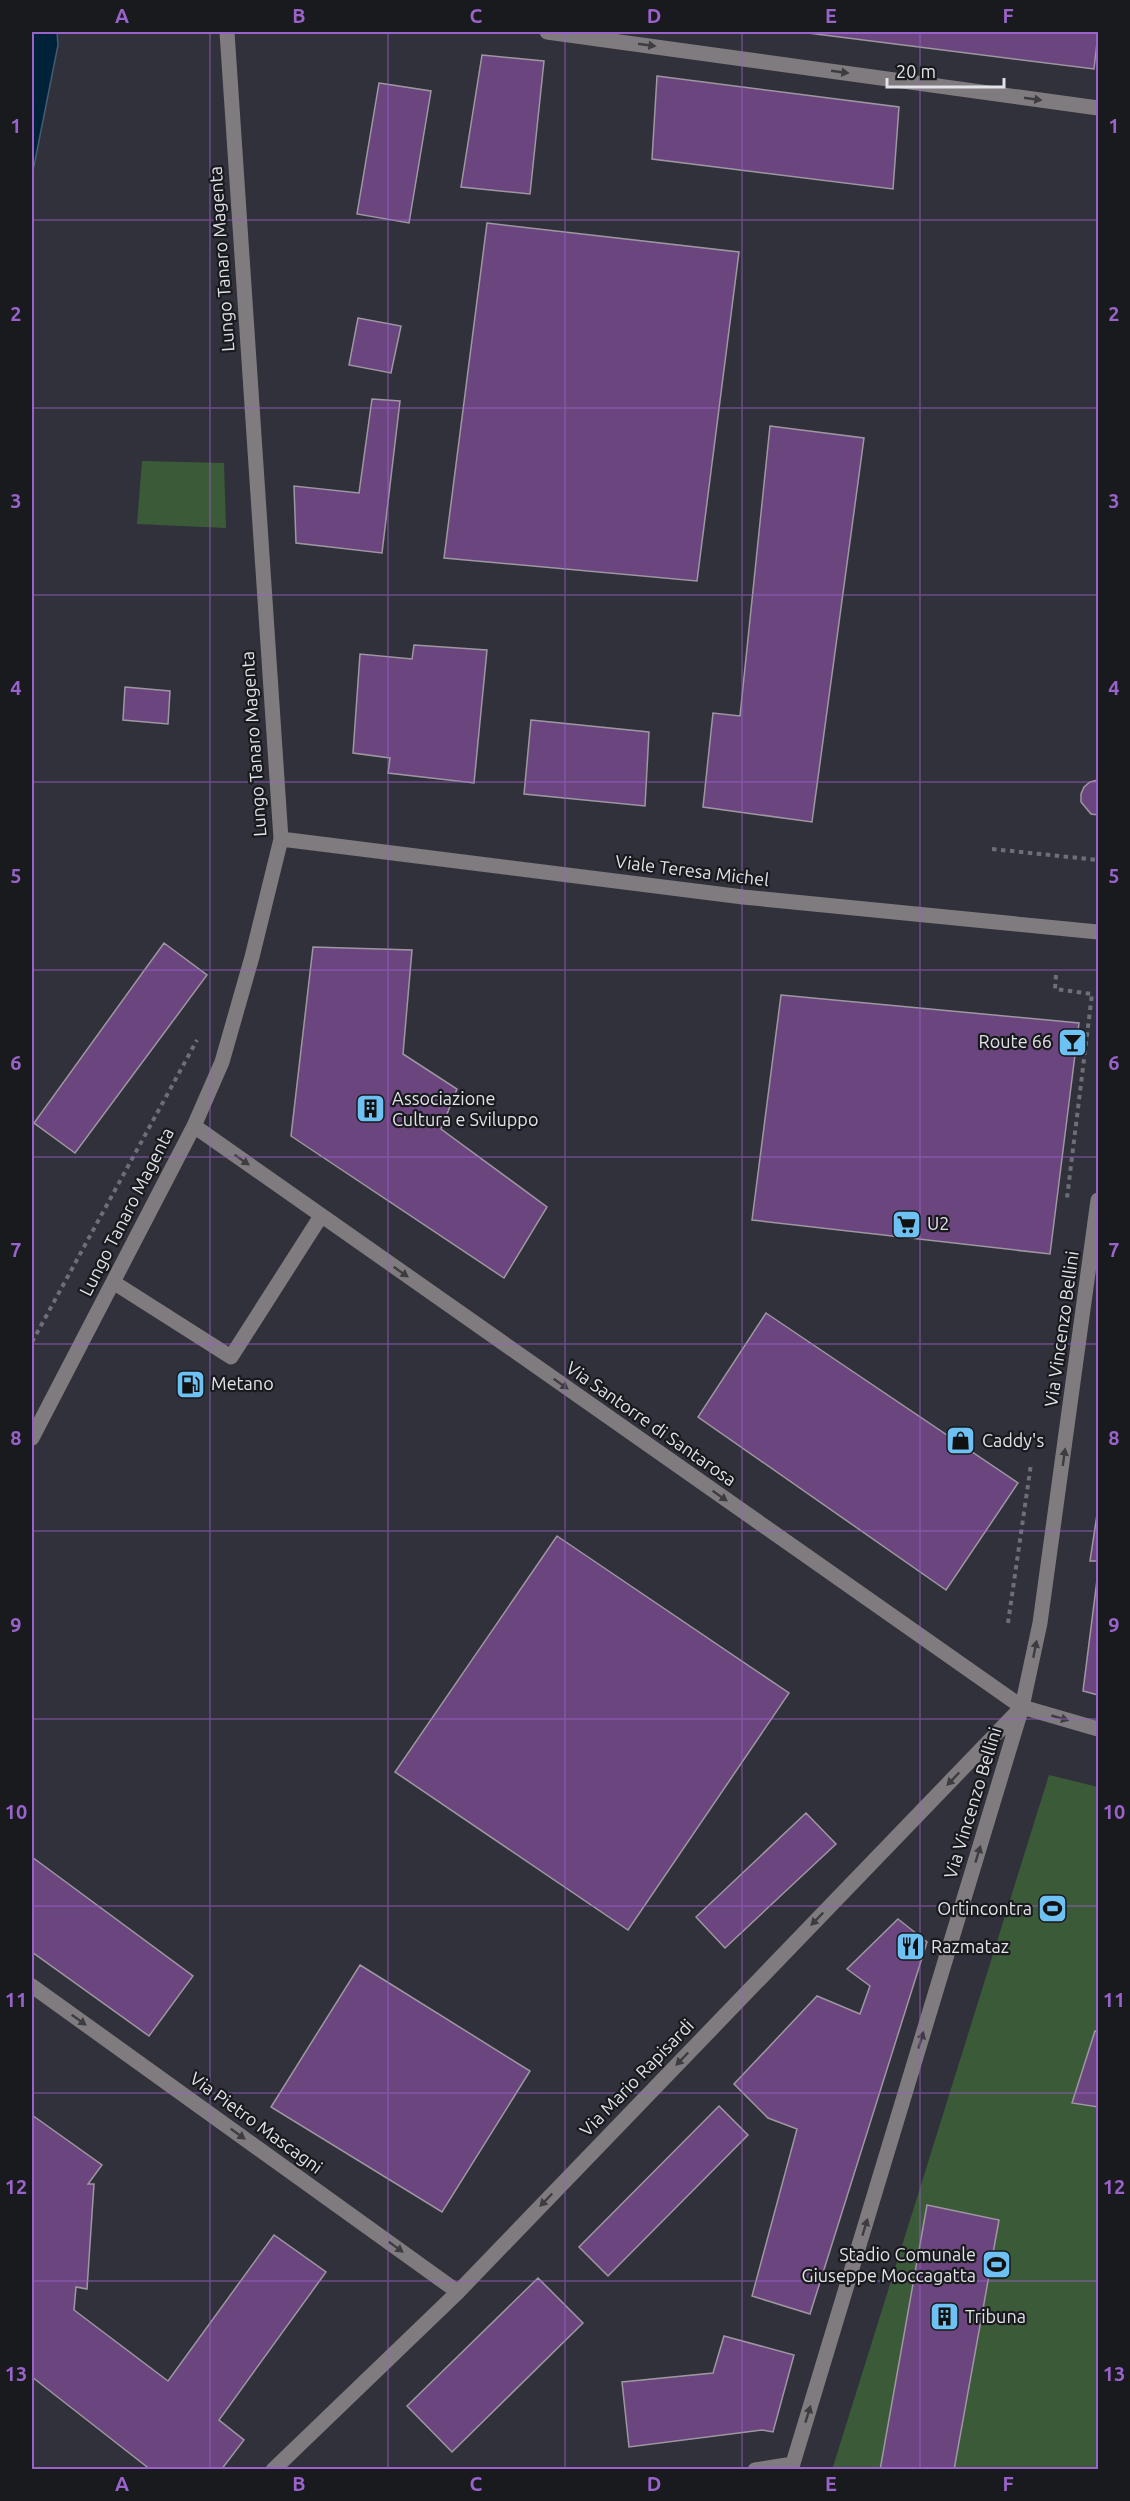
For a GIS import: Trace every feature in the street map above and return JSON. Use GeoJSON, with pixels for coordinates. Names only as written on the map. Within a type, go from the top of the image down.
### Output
{"type":"FeatureCollection","features":[{"type":"Feature","properties":{"kind":"street","name":"Lungo Tanaro Magenta"},"geometry":{"type":"LineString","coordinates":[[32,1438],[194,1126],[222,1062],[252,957],[281,839],[227,32]]}},
{"type":"Feature","properties":{"kind":"street"},"geometry":{"type":"LineString","coordinates":[[547,32],[1098,108]]}},
{"type":"Feature","properties":{"kind":"street","name":"Viale Teresa Michel"},"geometry":{"type":"LineString","coordinates":[[281,839],[743,897],[1098,932]]}},
{"type":"Feature","properties":{"kind":"street","name":"Via Santorre di Santarosa"},"geometry":{"type":"LineString","coordinates":[[194,1126],[1023,1707],[1098,1729]]}},
{"type":"Feature","properties":{"kind":"street","name":"Via Vincenzo Bellini"},"geometry":{"type":"LineString","coordinates":[[792,2467],[1023,1707],[1040,1623],[1091,1317],[1098,1200]]}},
{"type":"Feature","properties":{"kind":"street"},"geometry":{"type":"LineString","coordinates":[[113,1282],[231,1357],[321,1215]]}},
{"type":"Feature","properties":{"kind":"street","name":"Via Mario Rapisardi"},"geometry":{"type":"LineString","coordinates":[[273,2469],[458,2292],[1023,1707]]}},
{"type":"Feature","properties":{"kind":"street","name":"Via Pietro Mascagni"},"geometry":{"type":"LineString","coordinates":[[32,1986],[458,2292]]}},
{"type":"Feature","properties":{"kind":"street"},"geometry":{"type":"LineString","coordinates":[[755,2469],[792,2467]]}},
{"type":"Feature","properties":{"kind":"path"},"geometry":{"type":"LineString","coordinates":[[992,849],[1098,860]]}},
{"type":"Feature","properties":{"kind":"path"},"geometry":{"type":"LineString","coordinates":[[1056,975],[1055,989],[1092,994],[1067,1202]]}},
{"type":"Feature","properties":{"kind":"path"},"geometry":{"type":"LineString","coordinates":[[32,1342],[200,1033]]}},
{"type":"Feature","properties":{"kind":"path"},"geometry":{"type":"LineString","coordinates":[[1008,1623],[1031,1462]]}},
{"type":"Feature","properties":{"kind":"green space"},"geometry":{"type":"Polygon","coordinates":[[[142,461],[224,463],[226,528],[137,524],[142,461]]]}},
{"type":"Feature","properties":{"kind":"green space","name":"Stadio Comunale Giuseppe Moccagatta"},"geometry":{"type":"Polygon","coordinates":[[[1049,1775],[1098,1787],[1098,2469],[832,2470],[1049,1775]]]}},
{"type":"Feature","properties":{"kind":"water"},"geometry":{"type":"Polygon","coordinates":[[[32,32],[57,32],[58,45],[32,176],[32,32]]]}},
{"type":"Feature","properties":{"kind":"building"},"geometry":{"type":"Polygon","coordinates":[[[800,32],[1098,32],[1098,34],[1094,69],[800,32]]]}},
{"type":"Feature","properties":{"kind":"building"},"geometry":{"type":"Polygon","coordinates":[[[482,55],[544,61],[530,194],[461,187],[482,55]]]}},
{"type":"Feature","properties":{"kind":"building"},"geometry":{"type":"Polygon","coordinates":[[[657,76],[899,107],[893,189],[652,159],[657,76]]]}},
{"type":"Feature","properties":{"kind":"building"},"geometry":{"type":"Polygon","coordinates":[[[379,83],[431,91],[409,223],[357,214],[379,83]]]}},
{"type":"Feature","properties":{"kind":"building"},"geometry":{"type":"Polygon","coordinates":[[[487,223],[739,252],[697,581],[444,558],[487,223]]]}},
{"type":"Feature","properties":{"kind":"building"},"geometry":{"type":"Polygon","coordinates":[[[358,318],[401,326],[391,373],[349,365],[358,318]]]}},
{"type":"Feature","properties":{"kind":"building"},"geometry":{"type":"Polygon","coordinates":[[[372,399],[400,401],[382,553],[296,543],[294,486],[359,493],[372,399]]]}},
{"type":"Feature","properties":{"kind":"building"},"geometry":{"type":"Polygon","coordinates":[[[770,426],[864,438],[812,822],[703,807],[713,713],[740,716],[770,426]]]}},
{"type":"Feature","properties":{"kind":"building"},"geometry":{"type":"Polygon","coordinates":[[[414,645],[487,650],[474,783],[388,773],[390,758],[353,753],[360,654],[412,659],[414,645]]]}},
{"type":"Feature","properties":{"kind":"building"},"geometry":{"type":"Polygon","coordinates":[[[125,687],[170,691],[168,724],[123,720],[125,687]]]}},
{"type":"Feature","properties":{"kind":"building"},"geometry":{"type":"Polygon","coordinates":[[[531,720],[649,732],[645,806],[524,794],[531,720]]]}},
{"type":"Feature","properties":{"kind":"building"},"geometry":{"type":"Polygon","coordinates":[[[1098,780],[1098,815],[1091,814],[1081,802],[1081,794],[1090,782],[1098,780]]]}},
{"type":"Feature","properties":{"kind":"building"},"geometry":{"type":"Polygon","coordinates":[[[164,943],[207,975],[75,1153],[34,1123],[164,943]]]}},
{"type":"Feature","properties":{"kind":"building","name":"Associazione Cultura e Sviluppo"},"geometry":{"type":"Polygon","coordinates":[[[313,947],[412,950],[403,1054],[457,1089],[441,1129],[547,1207],[504,1278],[291,1136],[313,947]]]}},
{"type":"Feature","properties":{"kind":"building"},"geometry":{"type":"Polygon","coordinates":[[[781,995],[1079,1023],[1050,1254],[752,1220],[781,995]]]}},
{"type":"Feature","properties":{"kind":"building"},"geometry":{"type":"Polygon","coordinates":[[[766,1313],[1018,1483],[946,1590],[698,1417],[766,1313]]]}},
{"type":"Feature","properties":{"kind":"building"},"geometry":{"type":"Polygon","coordinates":[[[1098,1508],[1098,1561],[1090,1561],[1098,1508]]]}},
{"type":"Feature","properties":{"kind":"building"},"geometry":{"type":"Polygon","coordinates":[[[557,1536],[789,1693],[628,1930],[395,1772],[557,1536]]]}},
{"type":"Feature","properties":{"kind":"building"},"geometry":{"type":"Polygon","coordinates":[[[1098,1572],[1098,1695],[1083,1691],[1098,1572]]]}},
{"type":"Feature","properties":{"kind":"building"},"geometry":{"type":"Polygon","coordinates":[[[806,1813],[836,1844],[725,1948],[696,1917],[806,1813]]]}},
{"type":"Feature","properties":{"kind":"building"},"geometry":{"type":"Polygon","coordinates":[[[32,1857],[193,1976],[149,2036],[32,1952],[32,1857]]]}},
{"type":"Feature","properties":{"kind":"building"},"geometry":{"type":"Polygon","coordinates":[[[898,1919],[927,1942],[810,2314],[752,2296],[797,2129],[768,2118],[734,2084],[817,1996],[860,2014],[870,1986],[847,1969],[898,1919]]]}},
{"type":"Feature","properties":{"kind":"building"},"geometry":{"type":"Polygon","coordinates":[[[360,1965],[530,2071],[442,2212],[271,2107],[360,1965]]]}},
{"type":"Feature","properties":{"kind":"building"},"geometry":{"type":"Polygon","coordinates":[[[1095,2031],[1098,2032],[1098,2107],[1072,2103],[1095,2031]]]}},
{"type":"Feature","properties":{"kind":"building"},"geometry":{"type":"Polygon","coordinates":[[[719,2106],[748,2135],[608,2276],[579,2247],[719,2106]]]}},
{"type":"Feature","properties":{"kind":"building"},"geometry":{"type":"Polygon","coordinates":[[[32,2115],[102,2165],[88,2184],[94,2184],[87,2289],[76,2287],[74,2310],[168,2381],[274,2235],[326,2272],[219,2420],[244,2440],[221,2470],[151,2470],[32,2377],[32,2115]]]}},
{"type":"Feature","properties":{"kind":"building","name":"Tribuna"},"geometry":{"type":"Polygon","coordinates":[[[927,2205],[999,2220],[954,2470],[880,2470],[927,2205]]]}},
{"type":"Feature","properties":{"kind":"building"},"geometry":{"type":"Polygon","coordinates":[[[538,2278],[583,2323],[452,2452],[407,2406],[538,2278]]]}},
{"type":"Feature","properties":{"kind":"building"},"geometry":{"type":"Polygon","coordinates":[[[724,2336],[794,2355],[773,2432],[762,2430],[629,2447],[622,2382],[713,2373],[724,2336]]]}},
{"type":"Feature","properties":{"kind":"place","name":"Route 66"},"geometry":{"type":"Point","coordinates":[1073,1042]}},
{"type":"Feature","properties":{"kind":"place","name":"Associazione Cultura e Sviluppo"},"geometry":{"type":"Point","coordinates":[371,1109]}},
{"type":"Feature","properties":{"kind":"place","name":"U2"},"geometry":{"type":"Point","coordinates":[906,1224]}},
{"type":"Feature","properties":{"kind":"place","name":"Metano"},"geometry":{"type":"Point","coordinates":[190,1384]}},
{"type":"Feature","properties":{"kind":"place","name":"Caddy's"},"geometry":{"type":"Point","coordinates":[961,1441]}},
{"type":"Feature","properties":{"kind":"place","name":"Ortincontra"},"geometry":{"type":"Point","coordinates":[1053,1909]}},
{"type":"Feature","properties":{"kind":"place","name":"Razmataz"},"geometry":{"type":"Point","coordinates":[910,1947]}},
{"type":"Feature","properties":{"kind":"place","name":"Stadio Comunale Giuseppe Moccagatta"},"geometry":{"type":"Point","coordinates":[997,2265]}},
{"type":"Feature","properties":{"kind":"place","name":"Tribuna"},"geometry":{"type":"Point","coordinates":[944,2317]}}]}
